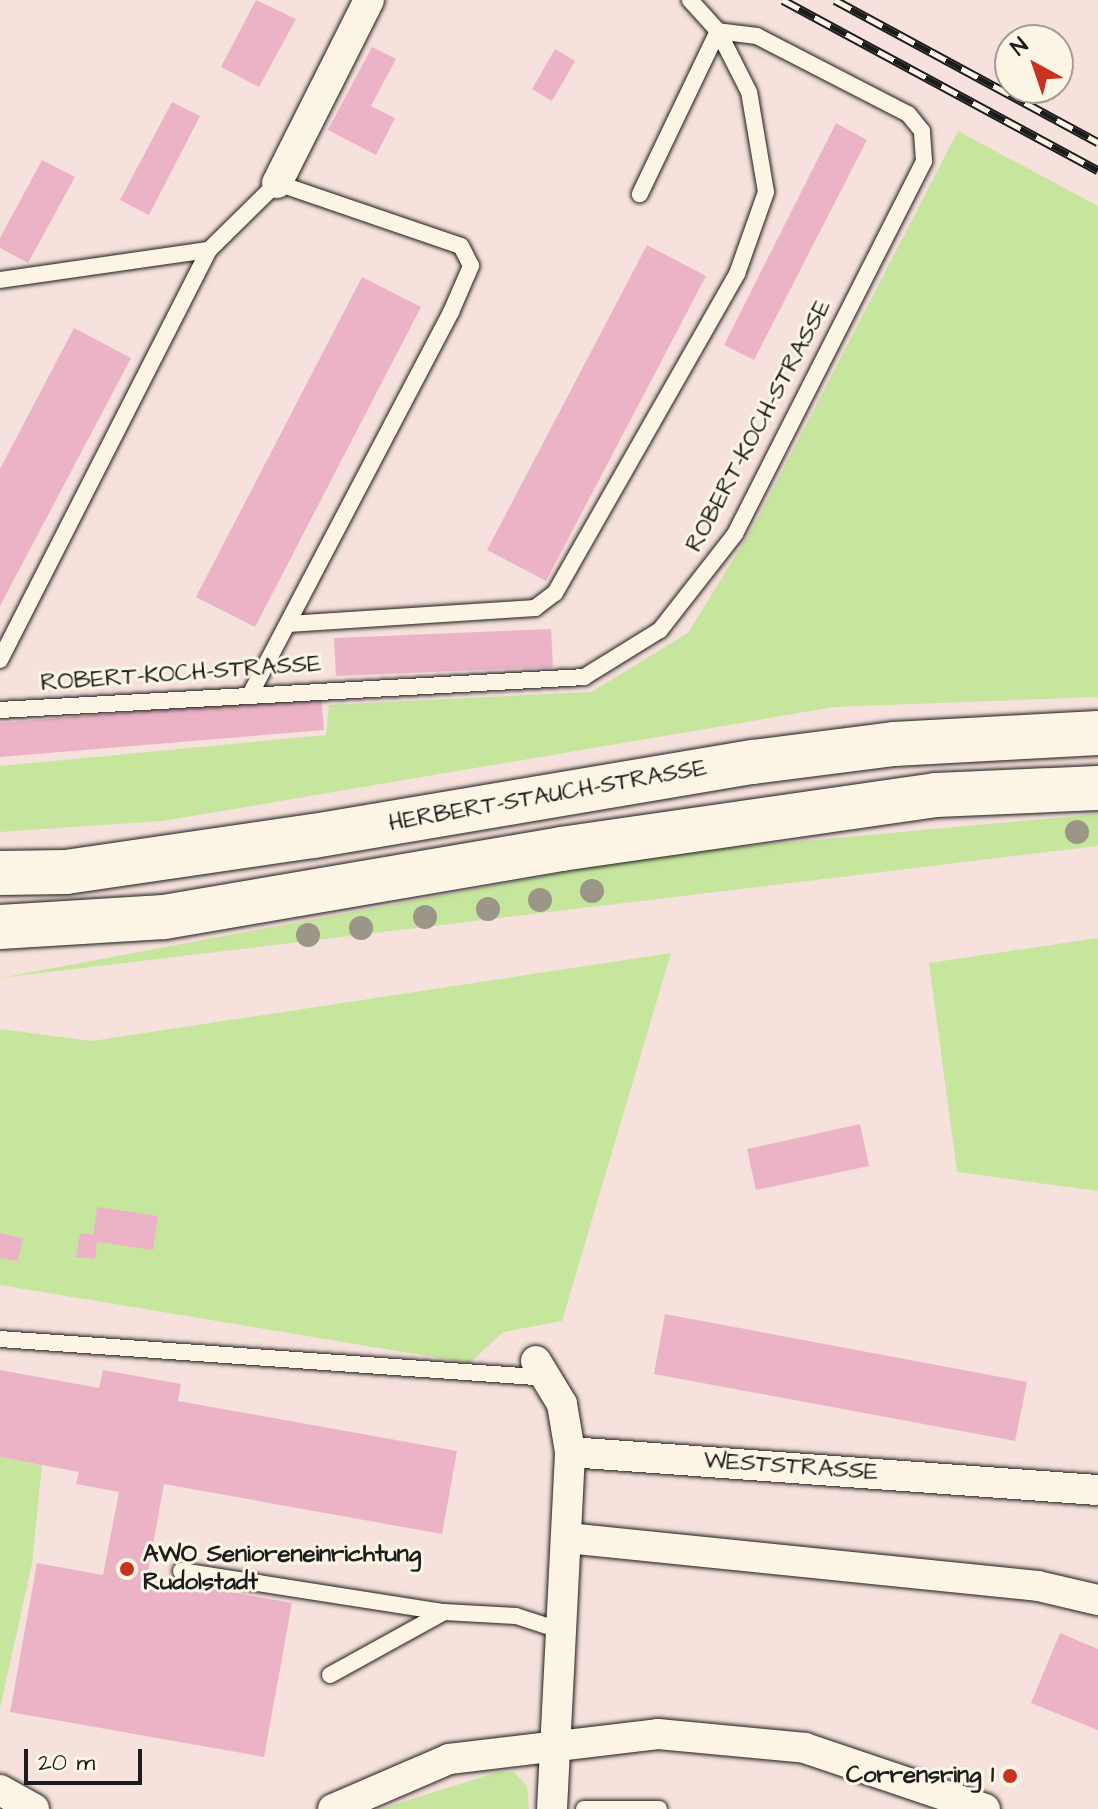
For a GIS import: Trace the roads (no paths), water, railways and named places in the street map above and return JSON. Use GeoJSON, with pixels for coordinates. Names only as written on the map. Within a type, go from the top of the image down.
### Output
{"type":"FeatureCollection","features":[{"type":"Feature","properties":{"kind":"main road","name":"HERBERT-STAUCH-STRASSE"},"geometry":{"type":"LineString","coordinates":[[0,873],[66,872],[299,838],[753,762],[894,744],[1098,733]]}},
{"type":"Feature","properties":{"kind":"main road"},"geometry":{"type":"LineString","coordinates":[[0,927],[164,917],[936,795],[1098,788]]}},
{"type":"Feature","properties":{"kind":"street"},"geometry":{"type":"LineString","coordinates":[[277,183],[369,0]]}},
{"type":"Feature","properties":{"kind":"street"},"geometry":{"type":"LineString","coordinates":[[542,1370],[570,1452],[552,1809]]}},
{"type":"Feature","properties":{"kind":"street","name":"WESTSTRASSE"},"geometry":{"type":"LineString","coordinates":[[570,1452],[1098,1490]]}},
{"type":"Feature","properties":{"kind":"street"},"geometry":{"type":"LineString","coordinates":[[567,1538],[1038,1586],[1098,1600]]}},
{"type":"Feature","properties":{"kind":"street"},"geometry":{"type":"LineString","coordinates":[[333,1809],[449,1759],[554,1741],[658,1734],[805,1748],[985,1809]]}},
{"type":"Feature","properties":{"kind":"street"},"geometry":{"type":"LineString","coordinates":[[0,1790],[34,1809]]}},
{"type":"Feature","properties":{"kind":"lane"},"geometry":{"type":"LineString","coordinates":[[288,624],[535,608],[555,593],[737,274],[766,192],[749,92],[718,31],[690,0]]}},
{"type":"Feature","properties":{"kind":"lane"},"geometry":{"type":"LineString","coordinates":[[640,194],[718,31]]}},
{"type":"Feature","properties":{"kind":"lane","name":"ROBERT-KOCH-STRASSE"},"geometry":{"type":"LineString","coordinates":[[0,710],[251,693],[584,677],[660,630],[698,589],[735,534],[924,161],[922,131],[908,114],[757,36],[718,31]]}},
{"type":"Feature","properties":{"kind":"lane"},"geometry":{"type":"LineString","coordinates":[[0,660],[209,250],[277,183],[461,246],[471,266],[251,693]]}},
{"type":"Feature","properties":{"kind":"lane"},"geometry":{"type":"LineString","coordinates":[[0,280],[209,250]]}},
{"type":"Feature","properties":{"kind":"lane"},"geometry":{"type":"LineString","coordinates":[[0,1339],[542,1370]]}},
{"type":"Feature","properties":{"kind":"lane"},"geometry":{"type":"LineString","coordinates":[[181,1571],[444,1612],[516,1616],[559,1630]]}},
{"type":"Feature","properties":{"kind":"lane"},"geometry":{"type":"LineString","coordinates":[[330,1675],[444,1612]]}},
{"type":"Feature","properties":{"kind":"lane"},"geometry":{"type":"LineString","coordinates":[[584,1809],[659,1809]]}},
{"type":"Feature","properties":{"kind":"railway"},"geometry":{"type":"LineString","coordinates":[[783,0],[1098,170]]}},
{"type":"Feature","properties":{"kind":"railway"},"geometry":{"type":"LineString","coordinates":[[835,0],[1098,142]]}},
{"type":"Feature","properties":{"kind":"place","name":"AWO Senioreneinrichtung Rudolstadt"},"geometry":{"type":"Point","coordinates":[127,1569]}},
{"type":"Feature","properties":{"kind":"place","name":"Corrensring 1"},"geometry":{"type":"Point","coordinates":[1010,1776]}}]}
